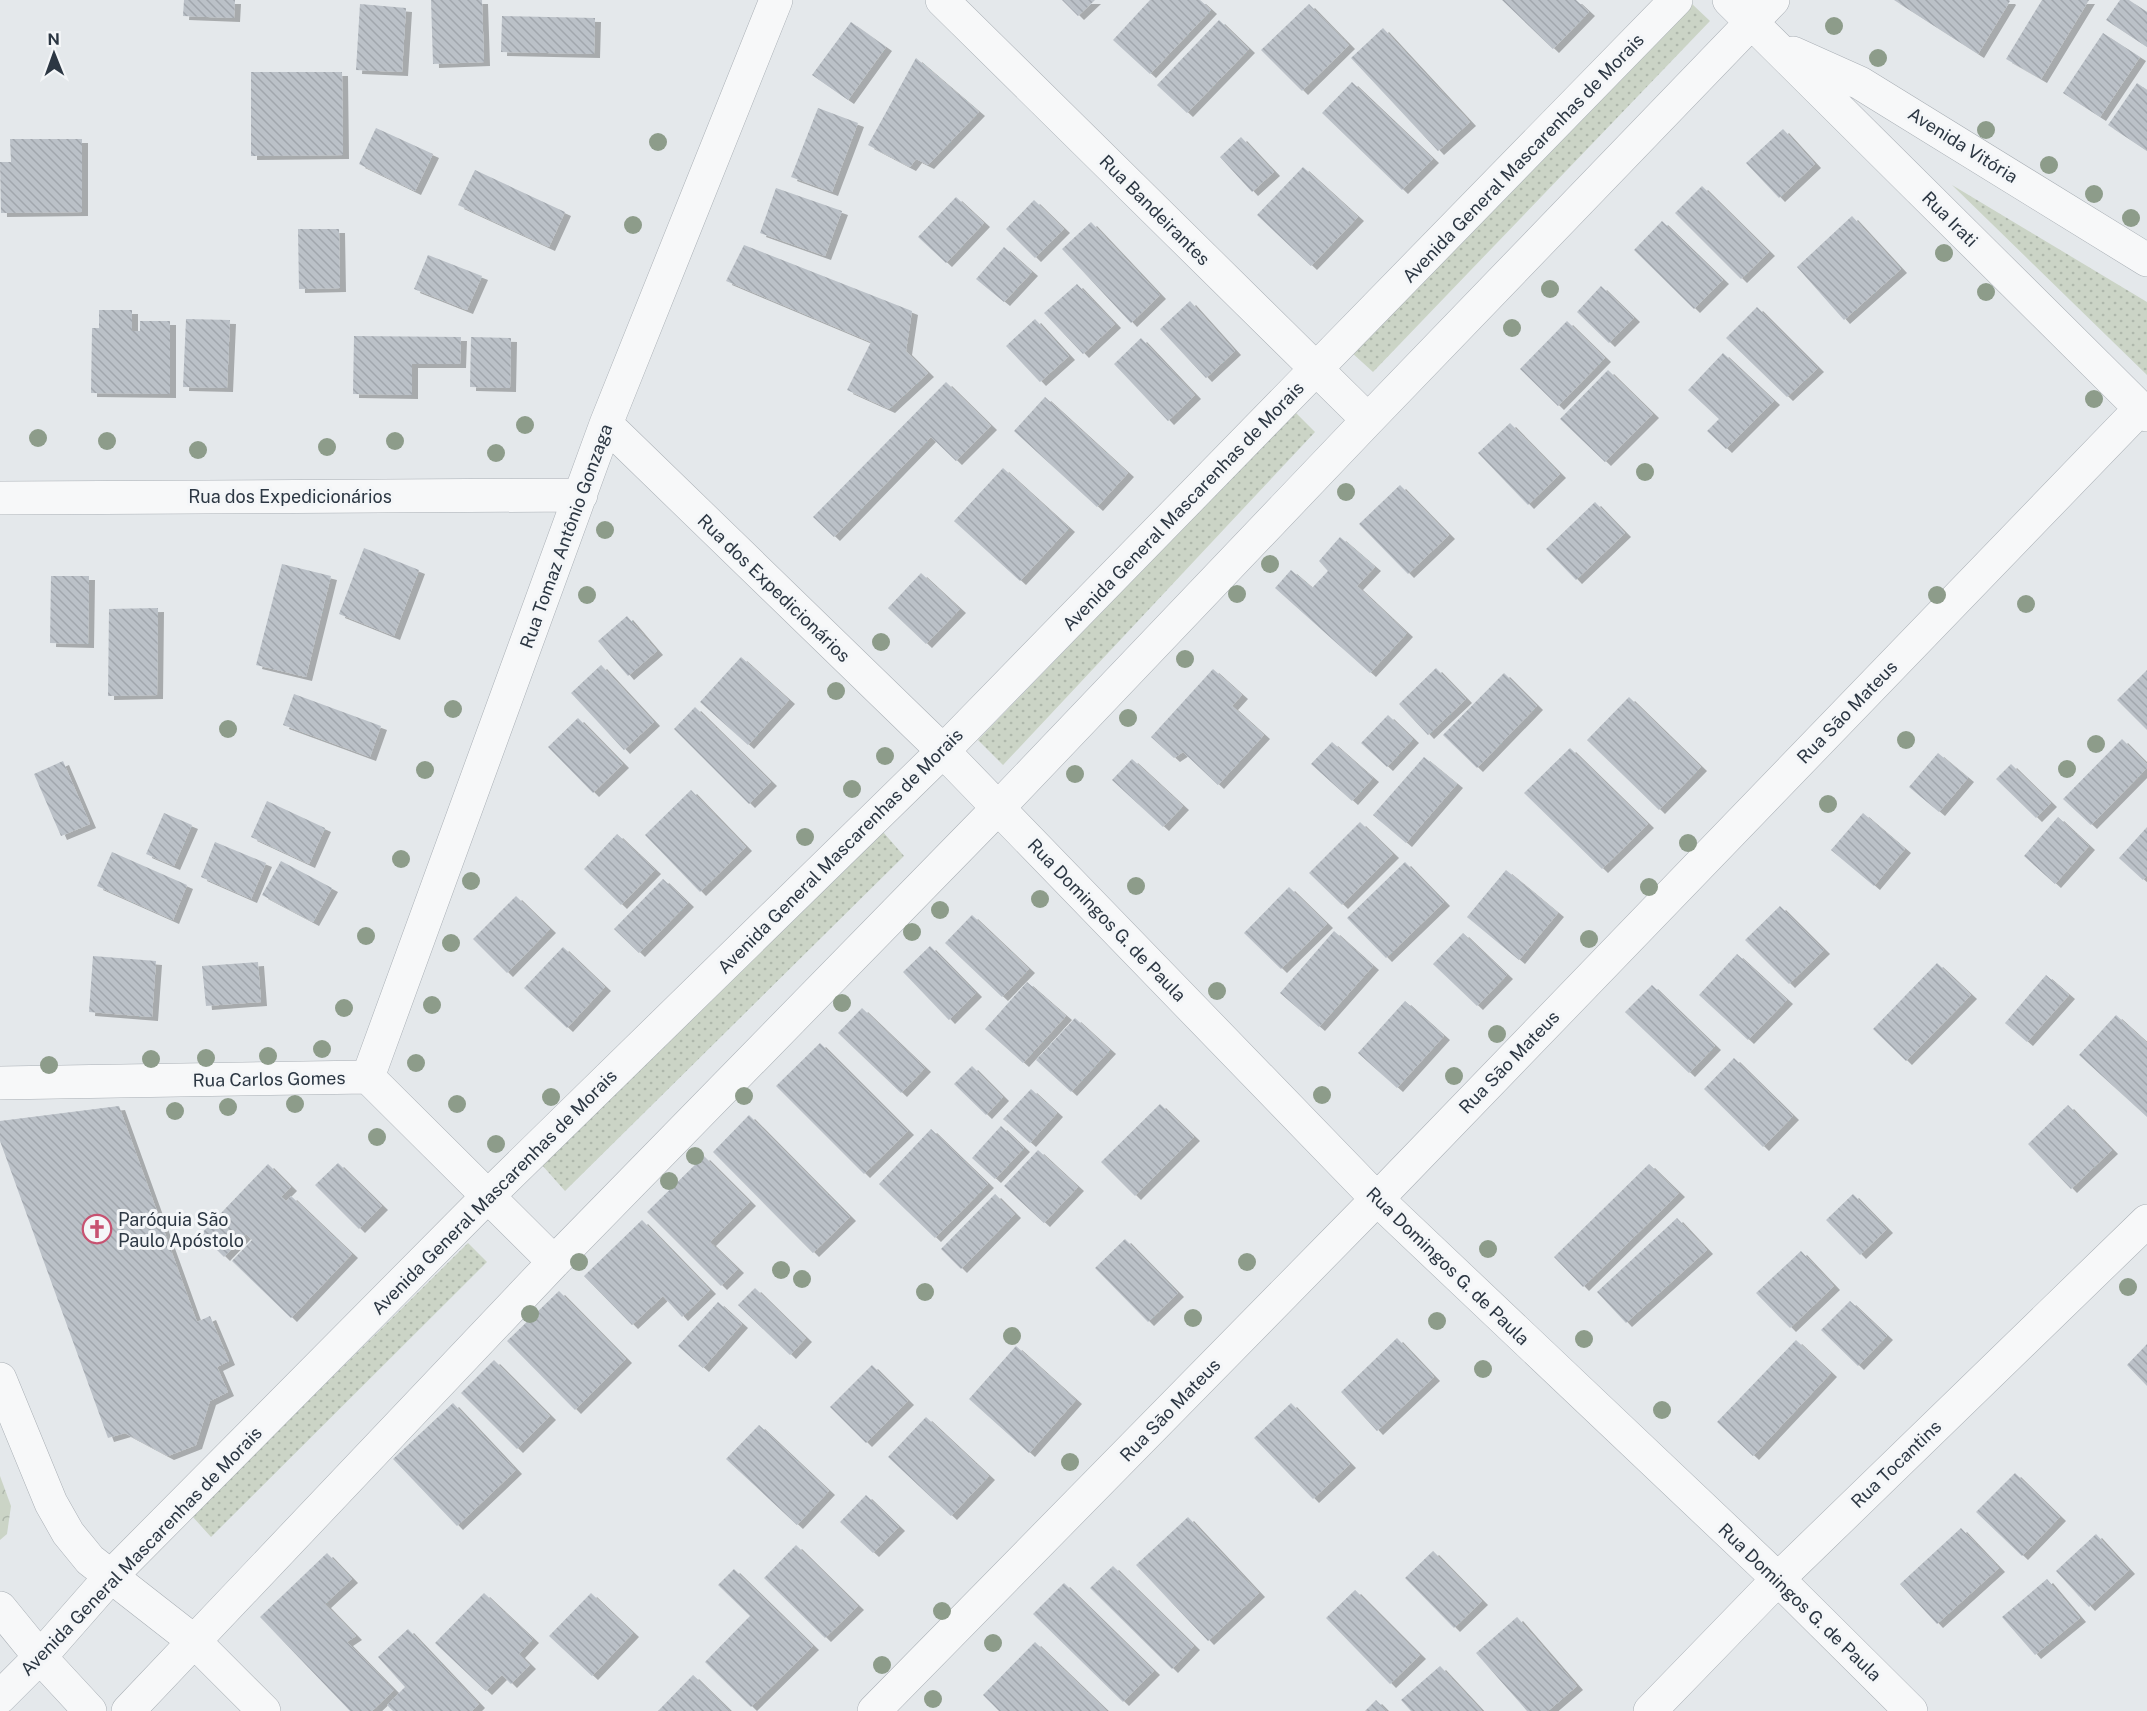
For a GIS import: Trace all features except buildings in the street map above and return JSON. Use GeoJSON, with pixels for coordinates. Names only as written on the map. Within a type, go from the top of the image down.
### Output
{"type":"FeatureCollection","features":[{"type":"Feature","properties":{"kind":"street","name":"Rua Tomaz Antônio Gonzaga"},"geometry":{"type":"LineString","coordinates":[[368,1077],[606,424],[776,0]]}},
{"type":"Feature","properties":{"kind":"street","name":"Rua Bandeirantes"},"geometry":{"type":"LineString","coordinates":[[942,0],[1368,420]]}},
{"type":"Feature","properties":{"kind":"street","name":"Avenida General Mascarenhas de Morais"},"geometry":{"type":"LineString","coordinates":[[0,1697],[40,1657],[112,1575],[488,1196],[943,751],[1676,0]]}},
{"type":"Feature","properties":{"kind":"street","name":"Avenida Vitória"},"geometry":{"type":"LineString","coordinates":[[1729,0],[2147,260]]}},
{"type":"Feature","properties":{"kind":"street","name":"Rua Irati"},"geometry":{"type":"LineString","coordinates":[[1766,22],[2144,412]]}},
{"type":"Feature","properties":{"kind":"street"},"geometry":{"type":"LineString","coordinates":[[128,1711],[554,1262],[998,808],[1368,420],[1766,22]]}},
{"type":"Feature","properties":{"kind":"street","name":"Rua São Mateus"},"geometry":{"type":"LineString","coordinates":[[874,1711],[2144,412]]}},
{"type":"Feature","properties":{"kind":"street","name":"Rua dos Expedicionários"},"geometry":{"type":"LineString","coordinates":[[606,424],[943,751],[998,808]]}},
{"type":"Feature","properties":{"kind":"street","name":"Rua dos Expedicionários"},"geometry":{"type":"LineString","coordinates":[[0,498],[581,495]]}},
{"type":"Feature","properties":{"kind":"street","name":"Rua Domingos G. de Paula"},"geometry":{"type":"LineString","coordinates":[[998,808],[1377,1199],[1778,1579],[1911,1711]]}},
{"type":"Feature","properties":{"kind":"street","name":"Rua Carlos Gomes"},"geometry":{"type":"LineString","coordinates":[[0,1083],[368,1077],[554,1262]]}},
{"type":"Feature","properties":{"kind":"street","name":"Rua Tocantins"},"geometry":{"type":"LineString","coordinates":[[1650,1711],[1778,1579],[2147,1221]]}},
{"type":"Feature","properties":{"kind":"street"},"geometry":{"type":"LineString","coordinates":[[0,1379],[51,1503],[68,1533],[90,1560],[195,1642],[264,1711]]}},
{"type":"Feature","properties":{"kind":"street"},"geometry":{"type":"LineString","coordinates":[[0,1608],[40,1657],[90,1711]]}},
{"type":"Feature","properties":{"kind":"green space"},"geometry":{"type":"Polygon","coordinates":[[[1691,3],[1710,21],[1373,372],[1351,352],[1691,3]]]}},
{"type":"Feature","properties":{"kind":"green space"},"geometry":{"type":"Polygon","coordinates":[[[1952,185],[2147,302],[2147,375],[1952,185]]]}},
{"type":"Feature","properties":{"kind":"green space"},"geometry":{"type":"Polygon","coordinates":[[[1295,412],[1315,432],[1003,765],[978,740],[1295,412]]]}},
{"type":"Feature","properties":{"kind":"green space"},"geometry":{"type":"Polygon","coordinates":[[[883,832],[904,856],[565,1191],[542,1165],[883,832]]]}},
{"type":"Feature","properties":{"kind":"green space"},"geometry":{"type":"Polygon","coordinates":[[[468,1243],[487,1262],[211,1537],[192,1516],[468,1243]]]}},
{"type":"Feature","properties":{"kind":"green space"},"geometry":{"type":"Polygon","coordinates":[[[0,1476],[11,1506],[7,1534],[0,1540],[0,1476]]]}},
{"type":"Feature","properties":{"kind":"place","name":"Paróquia São Paulo Apóstolo"},"geometry":{"type":"Point","coordinates":[97,1229]}}]}
